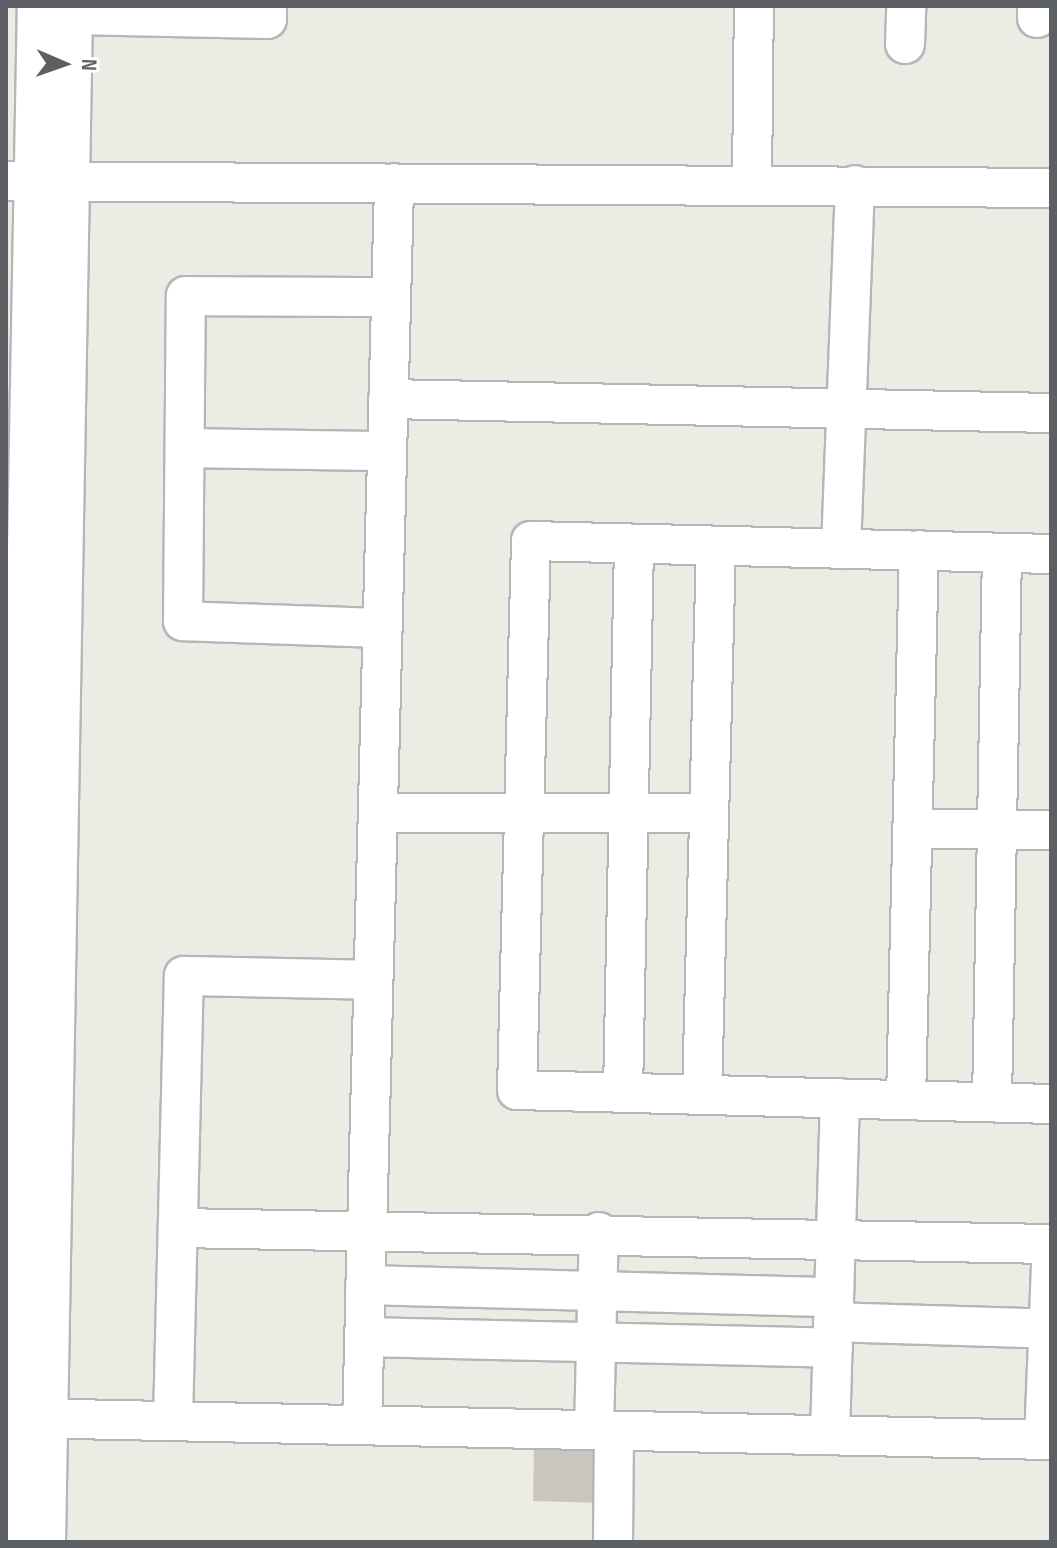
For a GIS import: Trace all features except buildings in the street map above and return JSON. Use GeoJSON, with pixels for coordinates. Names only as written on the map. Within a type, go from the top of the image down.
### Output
{"type":"FeatureCollection","features":[{"type":"Feature","properties":{"kind":"street"},"geometry":{"type":"LineString","coordinates":[[9,1542],[22,1418],[37,6]]}},
{"type":"Feature","properties":{"kind":"street"},"geometry":{"type":"LineString","coordinates":[[46,1542],[22,1418],[10,1292],[37,181],[73,10],[267,19],[267,6]]}},
{"type":"Feature","properties":{"kind":"street"},"geometry":{"type":"LineString","coordinates":[[752,184],[754,6]]}},
{"type":"Feature","properties":{"kind":"street"},"geometry":{"type":"LineString","coordinates":[[905,44],[906,6]]}},
{"type":"Feature","properties":{"kind":"street"},"geometry":{"type":"LineString","coordinates":[[37,181],[1051,188]]}},
{"type":"Feature","properties":{"kind":"street"},"geometry":{"type":"LineString","coordinates":[[362,1425],[394,183]]}},
{"type":"Feature","properties":{"kind":"street"},"geometry":{"type":"LineString","coordinates":[[841,549],[855,185]]}},
{"type":"Feature","properties":{"kind":"street"},"geometry":{"type":"LineString","coordinates":[[382,628],[183,621],[186,296],[391,297]]}},
{"type":"Feature","properties":{"kind":"street"},"geometry":{"type":"LineString","coordinates":[[388,399],[1051,413]]}},
{"type":"Feature","properties":{"kind":"street"},"geometry":{"type":"LineString","coordinates":[[185,448],[387,451]]}},
{"type":"Feature","properties":{"kind":"street"},"geometry":{"type":"LineString","coordinates":[[1051,554],[531,541],[517,1090],[1051,1104]]}},
{"type":"Feature","properties":{"kind":"street"},"geometry":{"type":"LineString","coordinates":[[623,1093],[634,544]]}},
{"type":"Feature","properties":{"kind":"street"},"geometry":{"type":"LineString","coordinates":[[702,1095],[716,546]]}},
{"type":"Feature","properties":{"kind":"street"},"geometry":{"type":"LineString","coordinates":[[906,1100],[919,550]]}},
{"type":"Feature","properties":{"kind":"street"},"geometry":{"type":"LineString","coordinates":[[992,1102],[1002,553]]}},
{"type":"Feature","properties":{"kind":"street"},"geometry":{"type":"LineString","coordinates":[[378,813],[709,813]]}},
{"type":"Feature","properties":{"kind":"street"},"geometry":{"type":"LineString","coordinates":[[912,829],[1051,830]]}},
{"type":"Feature","properties":{"kind":"street"},"geometry":{"type":"LineString","coordinates":[[173,1421],[184,976],[373,980]]}},
{"type":"Feature","properties":{"kind":"street"},"geometry":{"type":"LineString","coordinates":[[830,1435],[840,1098]]}},
{"type":"Feature","properties":{"kind":"street"},"geometry":{"type":"LineString","coordinates":[[178,1228],[367,1226],[1051,1244]]}},
{"type":"Feature","properties":{"kind":"street"},"geometry":{"type":"LineString","coordinates":[[599,1232],[596,1343],[613,1542]]}},
{"type":"Feature","properties":{"kind":"street"},"geometry":{"type":"LineString","coordinates":[[22,1418],[1048,1440],[1051,1264]]}},
{"type":"Feature","properties":{"kind":"street"},"geometry":{"type":"LineString","coordinates":[[365,1285],[598,1291],[833,1322],[1050,1329]]}},
{"type":"Feature","properties":{"kind":"street"},"geometry":{"type":"LineString","coordinates":[[364,1337],[596,1343],[833,1322]]}}]}
